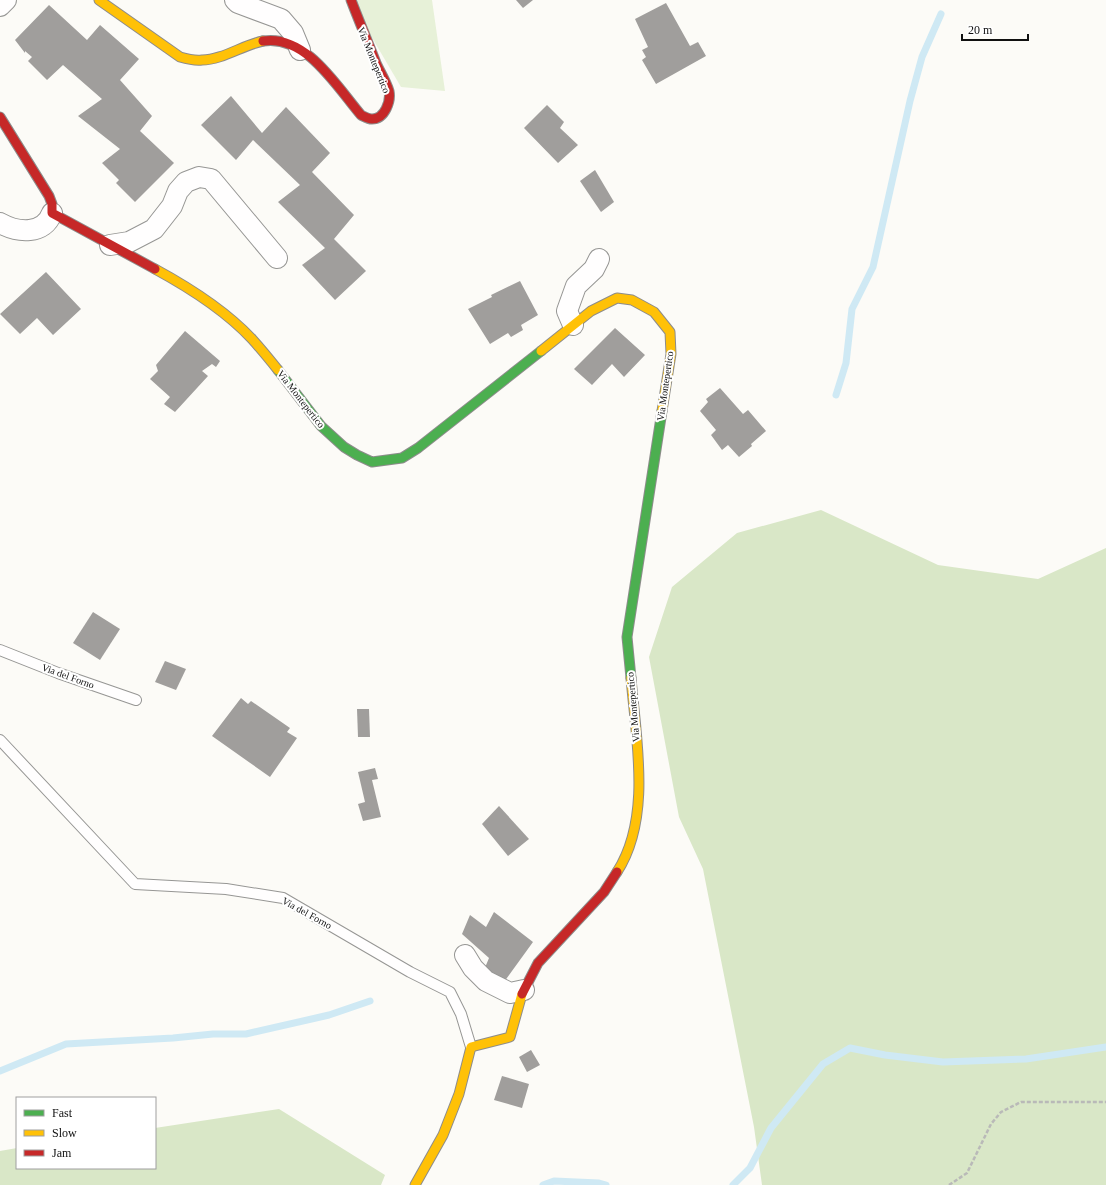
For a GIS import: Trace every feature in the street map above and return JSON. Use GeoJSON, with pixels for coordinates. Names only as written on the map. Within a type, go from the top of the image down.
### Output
{"type":"FeatureCollection","features":[{"type":"Feature","properties":{"kind":"street"},"geometry":{"type":"LineString","coordinates":[[0,6],[6,0]]}},
{"type":"Feature","properties":{"kind":"street","name":"Via Montepertico"},"geometry":{"type":"LineString","coordinates":[[98,0],[180,57],[191,60],[201,62],[254,43],[270,40],[294,45],[315,61],[361,115],[366,119],[374,120],[380,117],[388,107],[389,92],[351,0]]}},
{"type":"Feature","properties":{"kind":"street"},"geometry":{"type":"LineString","coordinates":[[235,0],[238,3],[281,19],[293,33],[300,50]]}},
{"type":"Feature","properties":{"kind":"street"},"geometry":{"type":"LineString","coordinates":[[0,117],[49,196],[52,204],[50,219],[45,224],[33,230],[23,230],[5,226],[0,223]]}},
{"type":"Feature","properties":{"kind":"street"},"geometry":{"type":"LineString","coordinates":[[110,245],[129,242],[154,228],[172,206],[178,191],[186,182],[199,177],[211,179],[277,258]]}},
{"type":"Feature","properties":{"kind":"street","name":"Via Montepertico"},"geometry":{"type":"LineString","coordinates":[[52,213],[186,286],[221,311],[252,339],[286,379],[320,426],[344,447],[372,462],[402,458],[418,448],[591,311],[616,298],[632,300],[654,312],[670,332],[671,354],[627,637],[640,780],[637,812],[631,844],[621,866],[604,892],[538,963],[521,996],[510,1037],[471,1047]]}},
{"type":"Feature","properties":{"kind":"street"},"geometry":{"type":"LineString","coordinates":[[573,325],[567,310],[576,286],[594,269],[599,259]]}},
{"type":"Feature","properties":{"kind":"street"},"geometry":{"type":"LineString","coordinates":[[465,955],[473,968],[486,981],[510,993],[524,990]]}},
{"type":"Feature","properties":{"kind":"street"},"geometry":{"type":"LineString","coordinates":[[415,1185],[443,1136],[459,1094],[471,1047]]}},
{"type":"Feature","properties":{"kind":"lane","name":"Via del Forno"},"geometry":{"type":"LineString","coordinates":[[0,650],[58,673],[136,700]]}},
{"type":"Feature","properties":{"kind":"lane","name":"Via del Forno"},"geometry":{"type":"LineString","coordinates":[[0,740],[135,884],[226,889],[283,898],[410,972],[450,992],[461,1014],[471,1047]]}},
{"type":"Feature","properties":{"kind":"path"},"geometry":{"type":"LineString","coordinates":[[949,1185],[967,1173],[991,1124],[1001,1112],[1021,1102],[1106,1102]]}},
{"type":"Feature","properties":{"kind":"green space"},"geometry":{"type":"Polygon","coordinates":[[[352,0],[432,0],[445,91],[401,87],[354,7],[352,0]]]}},
{"type":"Feature","properties":{"kind":"green space"},"geometry":{"type":"Polygon","coordinates":[[[821,510],[938,565],[1038,579],[1106,548],[1106,1185],[762,1185],[754,1127],[703,869],[679,817],[649,657],[672,587],[737,533],[821,510]]]}},
{"type":"Feature","properties":{"kind":"green space"},"geometry":{"type":"Polygon","coordinates":[[[279,1109],[385,1175],[381,1185],[0,1185],[0,1151],[16,1148],[16,1169],[156,1169],[156,1128],[279,1109]]]}},
{"type":"Feature","properties":{"kind":"building"},"geometry":{"type":"Polygon","coordinates":[[[516,0],[533,0],[523,8],[516,0]]]}},
{"type":"Feature","properties":{"kind":"building"},"geometry":{"type":"Polygon","coordinates":[[[666,3],[690,46],[698,42],[706,56],[656,84],[642,60],[646,57],[642,50],[648,47],[635,19],[666,3]]]}},
{"type":"Feature","properties":{"kind":"building"},"geometry":{"type":"Polygon","coordinates":[[[49,5],[87,40],[100,25],[139,59],[120,80],[152,116],[140,131],[174,163],[135,202],[116,183],[119,180],[102,163],[120,149],[78,116],[102,99],[63,65],[47,80],[28,61],[32,57],[25,51],[25,53],[15,40],[49,5]]]}},
{"type":"Feature","properties":{"kind":"building"},"geometry":{"type":"Polygon","coordinates":[[[231,96],[262,133],[286,107],[330,153],[312,172],[354,215],[334,239],[366,271],[335,300],[302,265],[325,248],[278,202],[300,185],[253,140],[236,160],[201,125],[231,96]]]}},
{"type":"Feature","properties":{"kind":"building"},"geometry":{"type":"Polygon","coordinates":[[[547,105],[564,122],[560,128],[578,145],[558,163],[524,128],[547,105]]]}},
{"type":"Feature","properties":{"kind":"building"},"geometry":{"type":"Polygon","coordinates":[[[595,170],[614,202],[601,212],[580,181],[595,170]]]}},
{"type":"Feature","properties":{"kind":"building"},"geometry":{"type":"Polygon","coordinates":[[[46,272],[81,309],[53,335],[37,318],[20,334],[0,314],[46,272]]]}},
{"type":"Feature","properties":{"kind":"building"},"geometry":{"type":"Polygon","coordinates":[[[520,281],[538,315],[521,325],[523,330],[511,337],[508,333],[490,344],[468,309],[492,297],[491,295],[520,281]]]}},
{"type":"Feature","properties":{"kind":"building"},"geometry":{"type":"Polygon","coordinates":[[[615,328],[645,355],[624,377],[612,364],[592,385],[574,369],[615,328]]]}},
{"type":"Feature","properties":{"kind":"building"},"geometry":{"type":"Polygon","coordinates":[[[185,331],[220,361],[216,367],[212,364],[202,371],[208,376],[175,412],[164,404],[170,397],[150,379],[158,371],[156,365],[185,331]]]}},
{"type":"Feature","properties":{"kind":"building"},"geometry":{"type":"Polygon","coordinates":[[[720,388],[743,414],[748,410],[766,431],[739,457],[728,445],[722,450],[711,435],[716,430],[700,411],[708,402],[706,399],[720,388]]]}},
{"type":"Feature","properties":{"kind":"building"},"geometry":{"type":"Polygon","coordinates":[[[93,612],[120,629],[100,660],[73,643],[93,612]]]}},
{"type":"Feature","properties":{"kind":"building"},"geometry":{"type":"Polygon","coordinates":[[[165,661],[186,669],[176,690],[155,682],[165,661]]]}},
{"type":"Feature","properties":{"kind":"building"},"geometry":{"type":"Polygon","coordinates":[[[241,698],[248,704],[251,701],[290,728],[287,732],[297,738],[270,777],[212,736],[241,698]]]}},
{"type":"Feature","properties":{"kind":"building"},"geometry":{"type":"Polygon","coordinates":[[[357,709],[369,709],[370,737],[358,737],[357,709]]]}},
{"type":"Feature","properties":{"kind":"building"},"geometry":{"type":"Polygon","coordinates":[[[375,768],[378,779],[372,780],[381,817],[363,821],[358,804],[365,802],[358,772],[375,768]]]}},
{"type":"Feature","properties":{"kind":"building"},"geometry":{"type":"Polygon","coordinates":[[[499,806],[529,839],[508,856],[482,824],[499,806]]]}},
{"type":"Feature","properties":{"kind":"building"},"geometry":{"type":"Polygon","coordinates":[[[494,912],[533,942],[504,982],[484,970],[489,958],[462,934],[470,915],[486,927],[494,912]]]}},
{"type":"Feature","properties":{"kind":"building"},"geometry":{"type":"Polygon","coordinates":[[[531,1050],[540,1065],[527,1072],[519,1057],[531,1050]]]}},
{"type":"Feature","properties":{"kind":"building"},"geometry":{"type":"Polygon","coordinates":[[[502,1076],[529,1084],[522,1108],[494,1100],[502,1076]]]}},
{"type":"Feature","properties":{"kind":"waterway"},"geometry":{"type":"LineString","coordinates":[[836,395],[846,363],[852,309],[873,267],[910,101],[922,57],[941,14]]}},
{"type":"Feature","properties":{"kind":"waterway"},"geometry":{"type":"LineString","coordinates":[[0,1071],[66,1044],[173,1038],[213,1034],[246,1034],[329,1015],[370,1001]]}},
{"type":"Feature","properties":{"kind":"waterway"},"geometry":{"type":"LineString","coordinates":[[733,1185],[750,1168],[771,1128],[823,1064],[850,1048],[885,1055],[943,1062],[1026,1059],[1106,1047]]}},
{"type":"Feature","properties":{"kind":"waterway"},"geometry":{"type":"LineString","coordinates":[[543,1185],[554,1181],[599,1183],[606,1185]]}},
{"type":"Feature","properties":{"kind":"traffic: fast"},"geometry":{"type":"LineString","coordinates":[[278,370],[321,426],[344,447],[372,462],[402,458],[418,448],[541,351]]}},
{"type":"Feature","properties":{"kind":"traffic: fast"},"geometry":{"type":"LineString","coordinates":[[631,678],[627,637],[662,411]]}},
{"type":"Feature","properties":{"kind":"traffic: slow"},"geometry":{"type":"LineString","coordinates":[[99,0],[180,57],[197,60],[217,58],[263,41]]}},
{"type":"Feature","properties":{"kind":"traffic: slow"},"geometry":{"type":"LineString","coordinates":[[155,269],[194,292],[230,318],[242,328],[278,370]]}},
{"type":"Feature","properties":{"kind":"traffic: slow"},"geometry":{"type":"LineString","coordinates":[[541,351],[591,311],[617,298],[632,300],[654,312],[670,332],[671,354],[662,411]]}},
{"type":"Feature","properties":{"kind":"traffic: slow"},"geometry":{"type":"LineString","coordinates":[[617,872],[628,851],[635,827],[638,803],[638,752],[631,678]]}},
{"type":"Feature","properties":{"kind":"traffic: slow"},"geometry":{"type":"LineString","coordinates":[[415,1185],[443,1135],[459,1094],[471,1047],[510,1037],[522,994]]}},
{"type":"Feature","properties":{"kind":"traffic: jam"},"geometry":{"type":"LineString","coordinates":[[263,41],[279,41],[293,46],[307,54],[331,77],[361,115],[369,119],[377,118],[384,113],[386,109],[389,100],[389,91],[376,63],[351,0]]}},
{"type":"Feature","properties":{"kind":"traffic: jam"},"geometry":{"type":"LineString","coordinates":[[0,117],[49,196],[52,204],[52,213],[155,269]]}},
{"type":"Feature","properties":{"kind":"traffic: jam"},"geometry":{"type":"LineString","coordinates":[[522,994],[538,963],[604,892],[617,872]]}}]}
